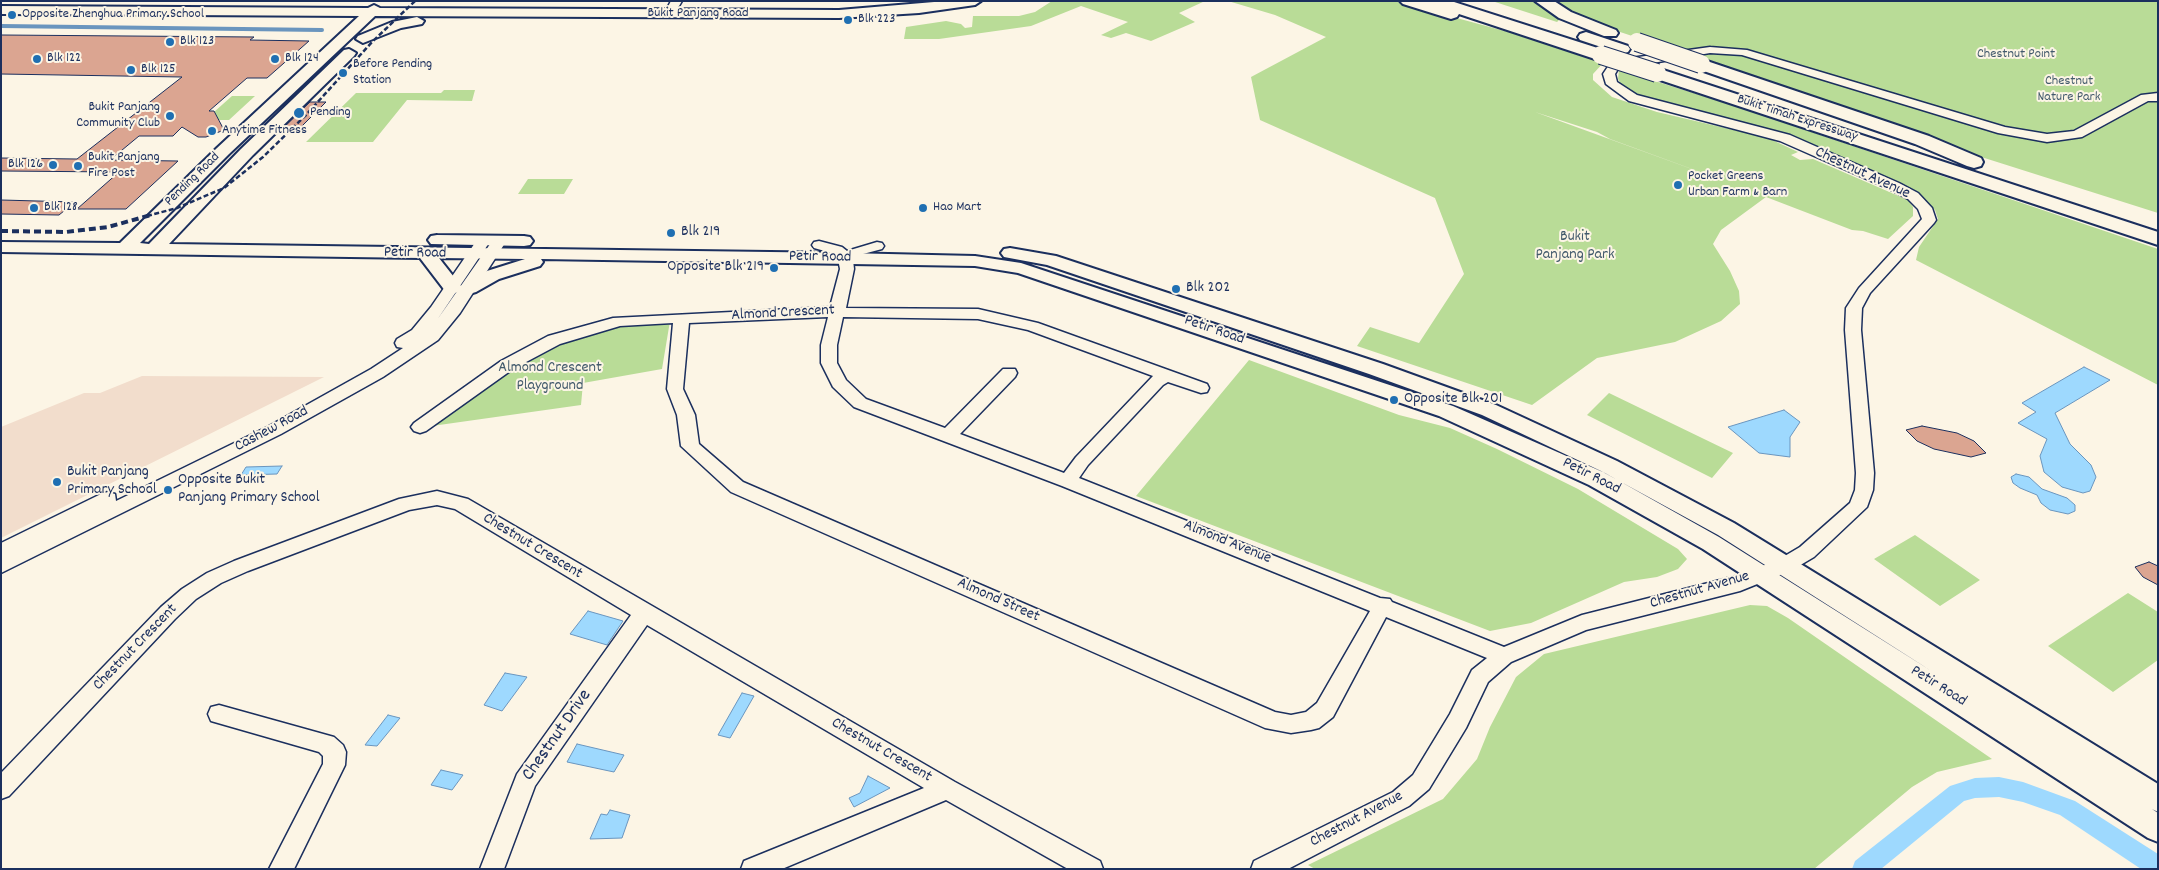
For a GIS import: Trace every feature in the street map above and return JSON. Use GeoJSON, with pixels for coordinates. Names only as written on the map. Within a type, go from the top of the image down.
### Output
{"type":"FeatureCollection","features":[{"type":"Feature","properties":{"kind":"highway"},"geometry":{"type":"LineString","coordinates":[[1408,1],[1526,35],[1550,38]]}},
{"type":"Feature","properties":{"kind":"highway","name":"Bukit Timah Expressway"},"geometry":{"type":"LineString","coordinates":[[1435,1],[2158,239]]}},
{"type":"Feature","properties":{"kind":"highway","name":"Bukit Timah Expressway"},"geometry":{"type":"LineString","coordinates":[[1474,1],[1629,46],[1676,67],[2158,223]]}},
{"type":"Feature","properties":{"kind":"highway"},"geometry":{"type":"LineString","coordinates":[[1542,1],[1565,15],[1629,46],[1701,64],[1922,140],[1985,167]]}},
{"type":"Feature","properties":{"kind":"main road","name":"Bukit Panjang Road"},"geometry":{"type":"LineString","coordinates":[[183,1],[370,13],[390,13],[461,5],[669,7],[839,14],[919,9],[975,1]]}},
{"type":"Feature","properties":{"kind":"main road","name":"Pending Road"},"geometry":{"type":"LineString","coordinates":[[130,243],[382,1]]}},
{"type":"Feature","properties":{"kind":"main road","name":"Pending Road"},"geometry":{"type":"LineString","coordinates":[[165,236],[247,152],[403,1]]}},
{"type":"Feature","properties":{"kind":"main road","name":"Bukit Panjang Road"},"geometry":{"type":"LineString","coordinates":[[429,1],[461,5],[669,7],[850,5],[911,1]]}},
{"type":"Feature","properties":{"kind":"main road"},"geometry":{"type":"LineString","coordinates":[[622,6],[639,1]]}},
{"type":"Feature","properties":{"kind":"main road"},"geometry":{"type":"LineString","coordinates":[[712,1],[726,5]]}},
{"type":"Feature","properties":{"kind":"main road"},"geometry":{"type":"LineString","coordinates":[[363,39],[397,25],[461,5]]}},
{"type":"Feature","properties":{"kind":"main road","name":"Bukit Panjang Road"},"geometry":{"type":"LineString","coordinates":[[1,10],[298,7]]}},
{"type":"Feature","properties":{"kind":"main road"},"geometry":{"type":"LineString","coordinates":[[298,7],[336,23],[334,48]]}},
{"type":"Feature","properties":{"kind":"main road","name":"Petir Road"},"geometry":{"type":"LineString","coordinates":[[1,236],[130,243],[153,250],[426,254],[488,248],[643,242],[877,246],[997,252],[1050,260],[1478,424],[1597,479],[1711,543],[2158,829]]}},
{"type":"Feature","properties":{"kind":"main road"},"geometry":{"type":"LineString","coordinates":[[153,250],[165,236]]}},
{"type":"Feature","properties":{"kind":"main road","name":"Petir Road"},"geometry":{"type":"LineString","coordinates":[[1,248],[130,243],[165,236],[488,248],[561,255],[975,261],[1021,268],[1186,313],[1489,410],[1609,466],[1726,529],[2158,800]]}},
{"type":"Feature","properties":{"kind":"main road"},"geometry":{"type":"LineString","coordinates":[[632,256],[629,252],[630,248],[643,242]]}},
{"type":"Feature","properties":{"kind":"main road"},"geometry":{"type":"LineString","coordinates":[[426,254],[461,288],[494,274],[561,255]]}},
{"type":"Feature","properties":{"kind":"street","name":"Chestnut Avenue"},"geometry":{"type":"LineString","coordinates":[[1263,869],[1401,799],[1421,782],[1458,721],[1480,676],[1504,656],[1582,623],[1740,583],[1759,573],[1785,565],[1807,552],[1858,508],[1864,490],[1865,473],[1853,330],[1854,308],[1864,291],[1926,224],[1929,220],[1928,212],[1922,204],[1905,192],[1785,138],[1633,98],[1612,84],[1610,71],[1616,65],[1710,50],[1743,52],[2003,130],[2042,138],[2077,134],[2145,98],[2158,97]]}},
{"type":"Feature","properties":{"kind":"street"},"geometry":{"type":"LineString","coordinates":[[819,245],[836,250],[846,258],[858,251],[877,246]]}},
{"type":"Feature","properties":{"kind":"street","name":"Cashew Road"},"geometry":{"type":"LineString","coordinates":[[1,566],[275,430],[377,374],[432,336],[488,248]]}},
{"type":"Feature","properties":{"kind":"street","name":"Almond Avenue"},"geometry":{"type":"LineString","coordinates":[[846,258],[847,269],[829,345],[829,363],[839,383],[860,403],[1068,481],[1383,605],[1504,656]]}},
{"type":"Feature","properties":{"kind":"street","name":"Cashew Road"},"geometry":{"type":"LineString","coordinates":[[1,552],[259,425],[364,369],[418,332],[461,288]]}},
{"type":"Feature","properties":{"kind":"street","name":"Almond Crescent"},"geometry":{"type":"LineString","coordinates":[[420,427],[507,365],[554,340],[619,320],[836,312],[978,314],[1012,320],[1201,388]]}},
{"type":"Feature","properties":{"kind":"street","name":"Almond Street"},"geometry":{"type":"LineString","coordinates":[[681,319],[675,388],[686,415],[690,446],[737,487],[1273,720],[1291,724],[1311,721],[1325,710],[1383,605]]}},
{"type":"Feature","properties":{"kind":"street"},"geometry":{"type":"LineString","coordinates":[[947,436],[1009,373]]}},
{"type":"Feature","properties":{"kind":"street"},"geometry":{"type":"LineString","coordinates":[[1068,481],[1082,461],[1156,381],[1165,376]]}},
{"type":"Feature","properties":{"kind":"street","name":"Chestnut Crescent"},"geometry":{"type":"LineString","coordinates":[[1,789],[168,613],[190,594],[240,566],[421,500],[437,498],[461,504],[644,614],[947,789],[1091,869]]}},
{"type":"Feature","properties":{"kind":"street","name":"Chestnut Drive"},"geometry":{"type":"LineString","coordinates":[[492,869],[525,781],[644,614]]}},
{"type":"Feature","properties":{"kind":"street"},"geometry":{"type":"LineString","coordinates":[[219,714],[326,744],[335,752],[334,765],[281,869]]}},
{"type":"Feature","properties":{"kind":"street"},"geometry":{"type":"LineString","coordinates":[[753,869],[947,789]]}},
{"type":"Feature","properties":{"kind":"shaded area","name":"Bukit Panjang Primary School"},"geometry":{"type":"Polygon","coordinates":[[[142,376],[324,377],[1,538],[1,427],[84,393],[100,393],[142,376]]]}},
{"type":"Feature","properties":{"kind":"green space"},"geometry":{"type":"Polygon","coordinates":[[[1052,1],[1205,1],[1179,13],[1195,22],[1151,41],[1126,33],[1111,38],[1101,35],[1128,22],[1081,6],[1031,26],[939,39],[904,39],[906,27],[946,21],[961,24],[965,28],[972,27],[973,16],[1019,16],[1035,12],[1052,1]]]}},
{"type":"Feature","properties":{"kind":"green space","name":"Bukit Panjang Park"},"geometry":{"type":"Polygon","coordinates":[[[1228,1],[1394,1],[1512,33],[1604,62],[1593,74],[1593,80],[1612,97],[1657,112],[1768,138],[1798,152],[1791,155],[1800,160],[1813,159],[1908,200],[1913,207],[1913,216],[1888,239],[1863,231],[1852,230],[1766,197],[1721,230],[1713,244],[1730,271],[1739,291],[1740,304],[1721,321],[1675,342],[1597,358],[1532,405],[1357,346],[1370,327],[1419,343],[1464,274],[1435,198],[1260,120],[1251,77],[1326,37],[1275,15],[1228,1]],[[1535,112],[1744,188],[1610,139],[1597,132],[1535,112]]]}},
{"type":"Feature","properties":{"kind":"green space"},"geometry":{"type":"Polygon","coordinates":[[[1492,1],[1537,1],[1562,17],[1557,22],[1492,1]]]}},
{"type":"Feature","properties":{"kind":"green space","name":"Chestnut Nature Park"},"geometry":{"type":"Polygon","coordinates":[[[1554,1],[2158,1],[2158,213],[1852,116],[1789,88],[1605,27],[1572,13],[1554,1]]]}},
{"type":"Feature","properties":{"kind":"green space"},"geometry":{"type":"Polygon","coordinates":[[[1619,70],[1726,103],[2158,249],[2158,385],[1916,260],[1919,247],[1938,219],[1935,210],[1914,192],[1788,135],[1641,97],[1622,86],[1618,79],[1619,70]]]}},
{"type":"Feature","properties":{"kind":"green space"},"geometry":{"type":"Polygon","coordinates":[[[444,90],[475,90],[472,101],[407,100],[373,142],[306,142],[356,93],[441,93],[444,90]]]}},
{"type":"Feature","properties":{"kind":"green space"},"geometry":{"type":"Polygon","coordinates":[[[232,96],[255,96],[229,120],[205,120],[232,96]]]}},
{"type":"Feature","properties":{"kind":"green space"},"geometry":{"type":"Polygon","coordinates":[[[528,179],[573,179],[564,194],[518,194],[528,179]]]}},
{"type":"Feature","properties":{"kind":"green space","name":"Almond Crescent Playground"},"geometry":{"type":"Polygon","coordinates":[[[670,321],[662,369],[583,383],[581,405],[432,426],[519,360],[606,325],[670,321]]]}},
{"type":"Feature","properties":{"kind":"green space"},"geometry":{"type":"Polygon","coordinates":[[[1249,360],[1399,415],[1450,428],[1497,449],[1578,489],[1678,549],[1687,559],[1678,569],[1657,577],[1624,582],[1531,623],[1490,631],[1136,496],[1249,360]]]}},
{"type":"Feature","properties":{"kind":"green space"},"geometry":{"type":"Polygon","coordinates":[[[1609,393],[1733,453],[1712,478],[1587,415],[1609,393]]]}},
{"type":"Feature","properties":{"kind":"green space"},"geometry":{"type":"Polygon","coordinates":[[[1915,535],[1980,580],[1940,606],[1874,559],[1915,535]]]}},
{"type":"Feature","properties":{"kind":"green space"},"geometry":{"type":"Polygon","coordinates":[[[2128,593],[2158,612],[2158,660],[2113,692],[2048,646],[2128,593]]]}},
{"type":"Feature","properties":{"kind":"green space"},"geometry":{"type":"Polygon","coordinates":[[[1750,605],[1767,606],[1788,618],[1992,759],[1937,772],[1912,787],[1814,869],[1315,869],[1308,865],[1443,799],[1477,759],[1490,727],[1516,677],[1544,654],[1750,605]]]}},
{"type":"Feature","properties":{"kind":"water"},"geometry":{"type":"Polygon","coordinates":[[[2084,367],[2110,380],[2055,413],[2070,444],[2091,465],[2096,477],[2090,491],[2083,493],[2062,487],[2044,472],[2040,456],[2047,439],[2018,423],[2036,412],[2022,403],[2084,367]]]}},
{"type":"Feature","properties":{"kind":"water"},"geometry":{"type":"Polygon","coordinates":[[[1784,410],[1800,422],[1790,437],[1790,457],[1759,453],[1728,427],[1784,410]]]}},
{"type":"Feature","properties":{"kind":"water"},"geometry":{"type":"Polygon","coordinates":[[[282,466],[277,474],[241,475],[246,467],[282,466]]]}},
{"type":"Feature","properties":{"kind":"water"},"geometry":{"type":"Polygon","coordinates":[[[2016,474],[2029,477],[2042,489],[2067,498],[2075,505],[2075,511],[2068,514],[2050,510],[2041,503],[2037,495],[2013,483],[2011,477],[2016,474]]]}},
{"type":"Feature","properties":{"kind":"water"},"geometry":{"type":"Polygon","coordinates":[[[588,611],[623,621],[607,645],[570,634],[588,611]]]}},
{"type":"Feature","properties":{"kind":"water"},"geometry":{"type":"Polygon","coordinates":[[[505,673],[527,677],[502,711],[484,705],[505,673]]]}},
{"type":"Feature","properties":{"kind":"water"},"geometry":{"type":"Polygon","coordinates":[[[742,693],[754,696],[730,738],[718,735],[742,693]]]}},
{"type":"Feature","properties":{"kind":"water"},"geometry":{"type":"Polygon","coordinates":[[[388,715],[400,718],[377,746],[365,745],[388,715]]]}},
{"type":"Feature","properties":{"kind":"water"},"geometry":{"type":"Polygon","coordinates":[[[577,744],[624,755],[614,772],[567,762],[577,744]]]}},
{"type":"Feature","properties":{"kind":"water"},"geometry":{"type":"Polygon","coordinates":[[[441,770],[463,775],[452,790],[431,785],[441,770]]]}},
{"type":"Feature","properties":{"kind":"water"},"geometry":{"type":"Polygon","coordinates":[[[868,776],[890,788],[854,807],[849,798],[860,793],[868,776]]]}},
{"type":"Feature","properties":{"kind":"water"},"geometry":{"type":"Polygon","coordinates":[[[610,810],[630,815],[622,838],[590,839],[601,814],[607,815],[610,810]]]}},
{"type":"Feature","properties":{"kind":"building"},"geometry":{"type":"Polygon","coordinates":[[[1,35],[254,37],[250,40],[309,41],[267,78],[247,78],[209,111],[214,111],[224,130],[206,137],[198,137],[182,127],[173,136],[139,136],[110,160],[178,161],[126,209],[77,209],[119,172],[1,171],[1,158],[77,159],[182,77],[1,74],[1,35]]]}},
{"type":"Feature","properties":{"kind":"building","name":"Pending"},"geometry":{"type":"Polygon","coordinates":[[[310,102],[326,102],[295,133],[278,133],[310,102]]]}},
{"type":"Feature","properties":{"kind":"building","name":"Blk 128"},"geometry":{"type":"Polygon","coordinates":[[[1,200],[75,202],[59,215],[1,214],[1,200]]]}},
{"type":"Feature","properties":{"kind":"building"},"geometry":{"type":"Polygon","coordinates":[[[1922,426],[1957,433],[1974,441],[1986,453],[1971,457],[1934,449],[1917,441],[1906,430],[1922,426]]]}},
{"type":"Feature","properties":{"kind":"building"},"geometry":{"type":"Polygon","coordinates":[[[2149,562],[2158,566],[2158,585],[2143,577],[2135,567],[2149,562]]]}},
{"type":"Feature","properties":{"kind":"waterway"},"geometry":{"type":"LineString","coordinates":[[1,26],[322,30]]}},
{"type":"Feature","properties":{"kind":"waterway"},"geometry":{"type":"LineString","coordinates":[[1863,869],[1958,793],[1975,788],[1999,787],[2023,792],[2067,808],[2158,867]]}},
{"type":"Feature","properties":{"kind":"railway"},"geometry":{"type":"LineString","coordinates":[[147,216],[177,208],[224,188],[263,157],[306,115],[372,42],[415,1]]}},
{"type":"Feature","properties":{"kind":"railway"},"geometry":{"type":"LineString","coordinates":[[1,231],[66,232],[108,227],[151,215]]}},
{"type":"Feature","properties":{"kind":"place","name":"Opposite Zhenghua Primary School"},"geometry":{"type":"Point","coordinates":[12,15]}},
{"type":"Feature","properties":{"kind":"place","name":"Blk 223"},"geometry":{"type":"Point","coordinates":[848,20]}},
{"type":"Feature","properties":{"kind":"place","name":"Blk 123"},"geometry":{"type":"Point","coordinates":[170,42]}},
{"type":"Feature","properties":{"kind":"place","name":"Blk 122"},"geometry":{"type":"Point","coordinates":[37,59]}},
{"type":"Feature","properties":{"kind":"place","name":"Blk 124"},"geometry":{"type":"Point","coordinates":[275,59]}},
{"type":"Feature","properties":{"kind":"place","name":"Blk 125"},"geometry":{"type":"Point","coordinates":[131,70]}},
{"type":"Feature","properties":{"kind":"place","name":"Before Pending Station"},"geometry":{"type":"Point","coordinates":[343,73]}},
{"type":"Feature","properties":{"kind":"place","name":"Pending"},"geometry":{"type":"Point","coordinates":[299,113]}},
{"type":"Feature","properties":{"kind":"place","name":"Bukit Panjang Community Club"},"geometry":{"type":"Point","coordinates":[170,116]}},
{"type":"Feature","properties":{"kind":"place","name":"Anytime Fitness"},"geometry":{"type":"Point","coordinates":[212,131]}},
{"type":"Feature","properties":{"kind":"place","name":"Blk 126"},"geometry":{"type":"Point","coordinates":[53,165]}},
{"type":"Feature","properties":{"kind":"place","name":"Bukit Panjang Fire Post"},"geometry":{"type":"Point","coordinates":[78,166]}},
{"type":"Feature","properties":{"kind":"place","name":"Pocket Greens Urban Farm & Barn"},"geometry":{"type":"Point","coordinates":[1678,185]}},
{"type":"Feature","properties":{"kind":"place","name":"Blk 128"},"geometry":{"type":"Point","coordinates":[34,208]}},
{"type":"Feature","properties":{"kind":"place","name":"Hao Mart"},"geometry":{"type":"Point","coordinates":[923,208]}},
{"type":"Feature","properties":{"kind":"place","name":"Blk 219"},"geometry":{"type":"Point","coordinates":[671,233]}},
{"type":"Feature","properties":{"kind":"place","name":"Opposite Blk 219"},"geometry":{"type":"Point","coordinates":[774,268]}},
{"type":"Feature","properties":{"kind":"place","name":"Blk 202"},"geometry":{"type":"Point","coordinates":[1176,289]}},
{"type":"Feature","properties":{"kind":"place","name":"Opposite Blk 201"},"geometry":{"type":"Point","coordinates":[1394,400]}},
{"type":"Feature","properties":{"kind":"place","name":"Bukit Panjang Primary School"},"geometry":{"type":"Point","coordinates":[57,482]}},
{"type":"Feature","properties":{"kind":"place","name":"Opposite Bukit Panjang Primary School"},"geometry":{"type":"Point","coordinates":[168,490]}},
{"type":"Feature","properties":{"kind":"park label","name":"Chestnut Point"},"geometry":{"type":"Point","coordinates":[2016,55]}}]}
